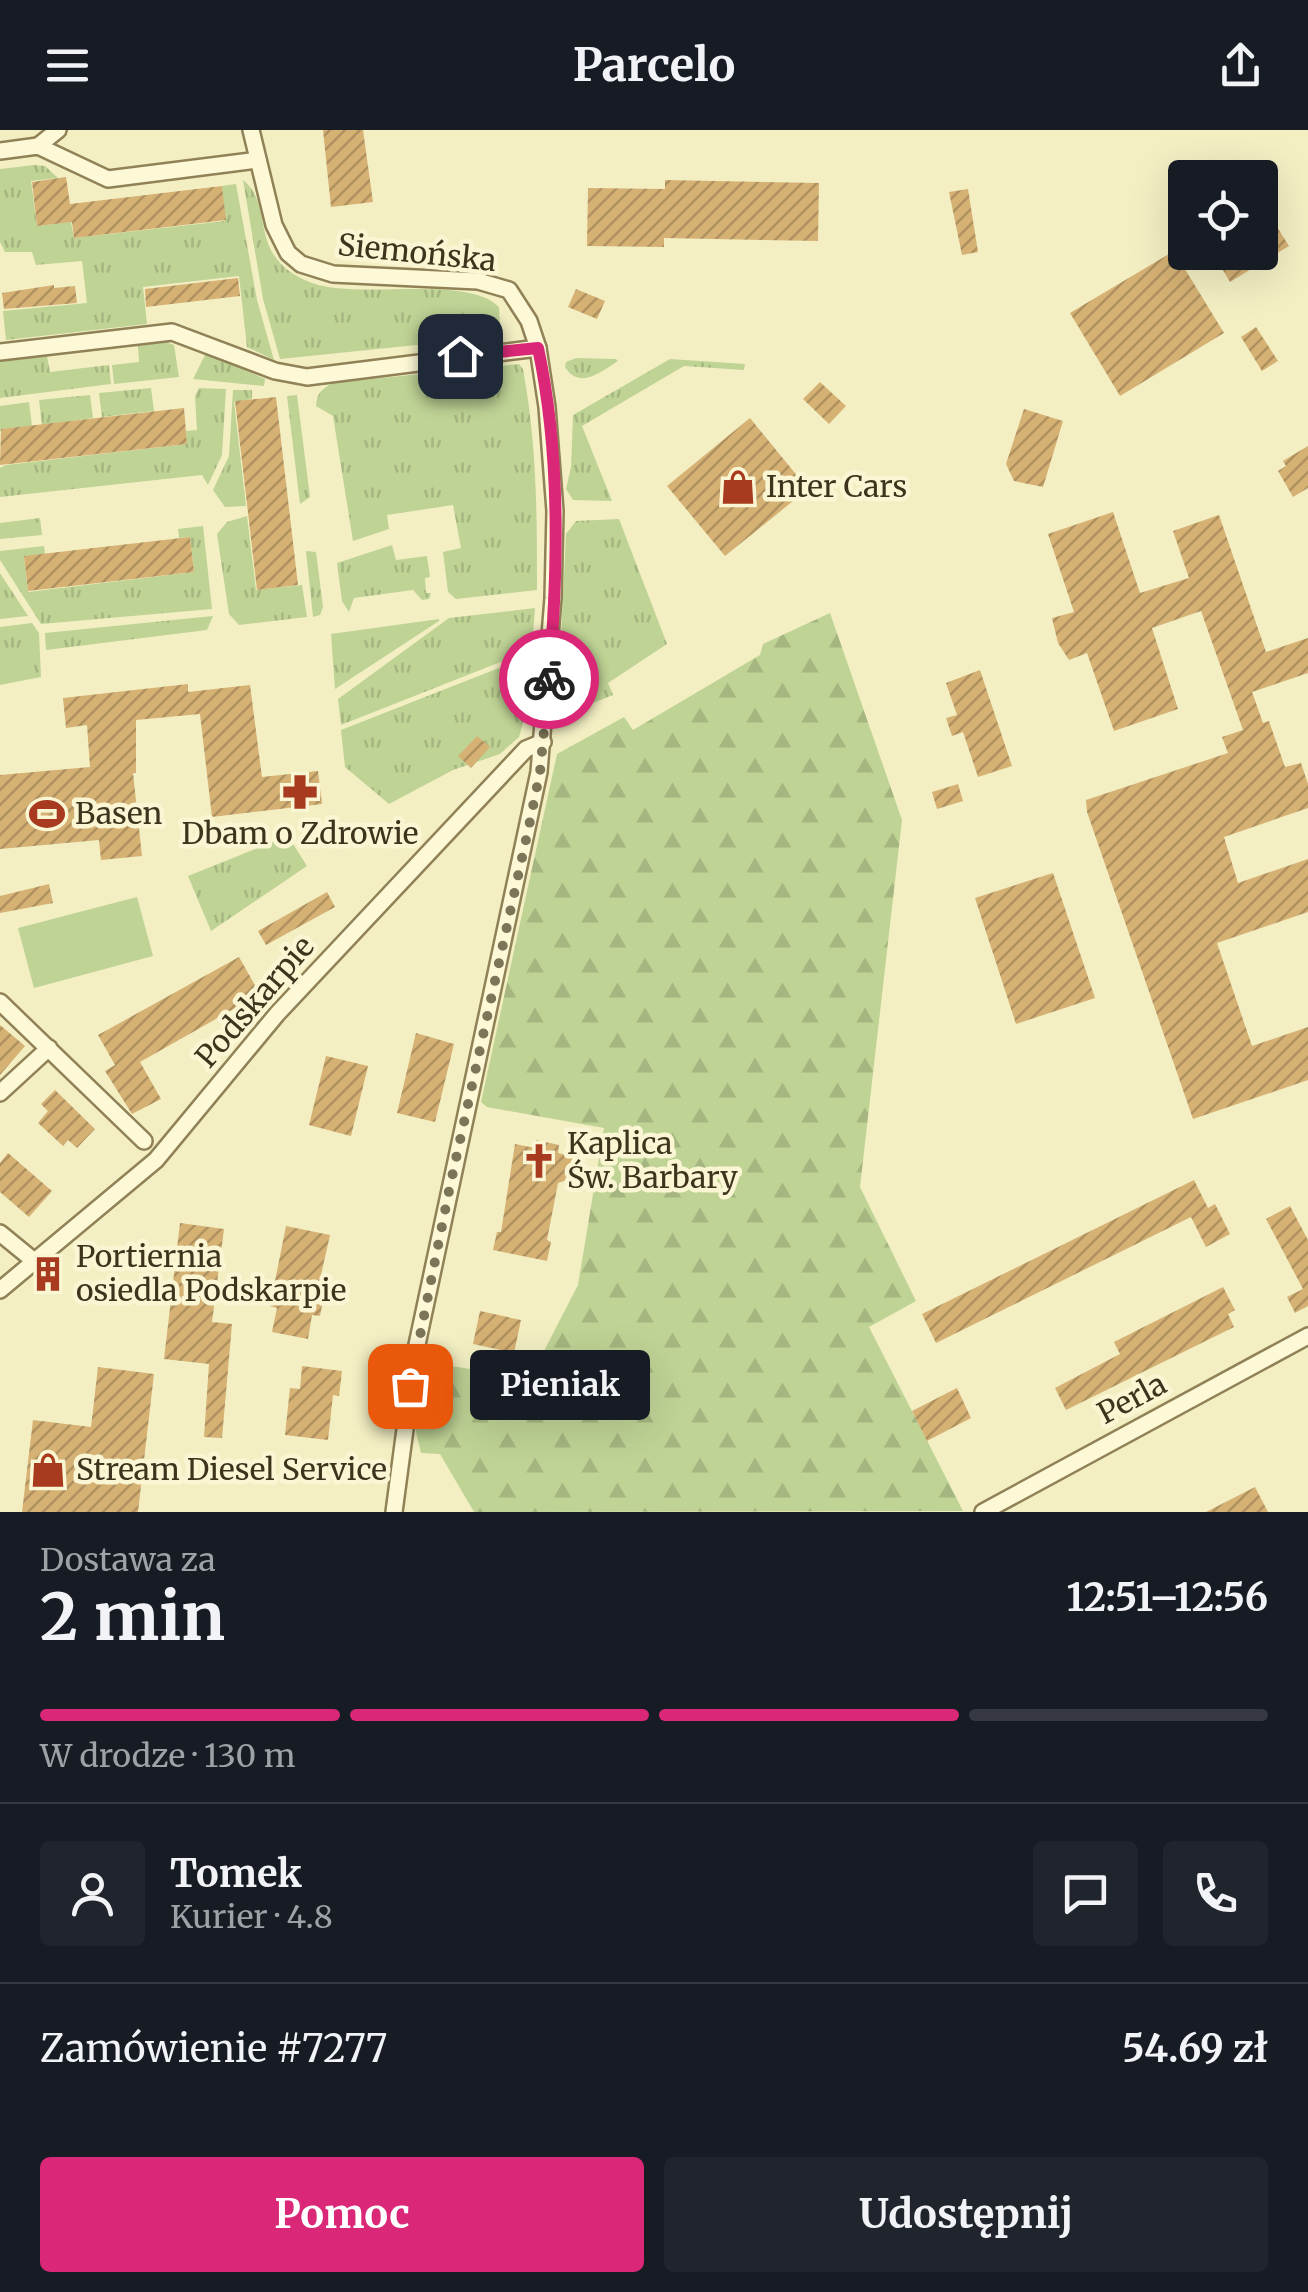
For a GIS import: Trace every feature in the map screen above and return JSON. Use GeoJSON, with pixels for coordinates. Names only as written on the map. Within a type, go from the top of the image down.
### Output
{"type":"FeatureCollection","features":[{"type":"Feature","properties":{"kind":"street"},"geometry":{"type":"LineString","coordinates":[[0,151],[38,146],[58,130]]}},
{"type":"Feature","properties":{"kind":"street","name":"Siemońska"},"geometry":{"type":"LineString","coordinates":[[251,130],[274,226],[288,253],[300,264],[333,274],[494,284],[508,290],[521,305],[538,348],[548,407],[554,511],[552,631],[544,742],[418,1338],[394,1512]]}},
{"type":"Feature","properties":{"kind":"street"},"geometry":{"type":"LineString","coordinates":[[38,146],[108,178],[258,160]]}},
{"type":"Feature","properties":{"kind":"street"},"geometry":{"type":"LineString","coordinates":[[0,352],[172,332],[274,371],[306,377],[538,348]]}},
{"type":"Feature","properties":{"kind":"street","name":"Podskarpie"},"geometry":{"type":"LineString","coordinates":[[0,1290],[156,1160],[277,1014],[526,749],[544,742]]}},
{"type":"Feature","properties":{"kind":"street"},"geometry":{"type":"LineString","coordinates":[[0,1002],[144,1140]]}},
{"type":"Feature","properties":{"kind":"street"},"geometry":{"type":"LineString","coordinates":[[0,1093],[48,1048]]}},
{"type":"Feature","properties":{"kind":"street"},"geometry":{"type":"LineString","coordinates":[[0,1232],[33,1260]]}},
{"type":"Feature","properties":{"kind":"street","name":"Perla"},"geometry":{"type":"LineString","coordinates":[[983,1512],[1308,1336]]}},
{"type":"Feature","properties":{"kind":"green space"},"geometry":{"type":"Polygon","coordinates":[[[45,166],[58,178],[31,181],[37,226],[71,222],[74,238],[225,221],[222,186],[236,184],[257,300],[274,360],[247,347],[239,276],[143,287],[147,324],[6,340],[3,311],[87,303],[82,261],[36,265],[32,252],[5,252],[0,242],[0,169],[45,166]]]}},
{"type":"Feature","properties":{"kind":"green space"},"geometry":{"type":"Polygon","coordinates":[[[243,180],[259,204],[269,246],[291,272],[332,288],[438,289],[484,297],[499,307],[500,327],[485,338],[280,359],[263,299],[243,180]]]}},
{"type":"Feature","properties":{"kind":"green space"},"geometry":{"type":"Polygon","coordinates":[[[166,342],[174,345],[179,377],[114,384],[112,365],[139,362],[138,346],[166,342]]]}},
{"type":"Feature","properties":{"kind":"green space"},"geometry":{"type":"Polygon","coordinates":[[[206,353],[265,379],[264,386],[193,379],[206,353]]]}},
{"type":"Feature","properties":{"kind":"green space"},"geometry":{"type":"Polygon","coordinates":[[[47,356],[50,372],[109,365],[111,384],[0,398],[0,362],[47,356]]]}},
{"type":"Feature","properties":{"kind":"green space"},"geometry":{"type":"Polygon","coordinates":[[[576,358],[618,361],[583,378],[565,367],[566,362],[576,358]]]}},
{"type":"Feature","properties":{"kind":"green space"},"geometry":{"type":"Polygon","coordinates":[[[670,359],[745,364],[744,370],[684,366],[582,426],[612,501],[573,500],[566,489],[573,415],[670,359]]]}},
{"type":"Feature","properties":{"kind":"green space"},"geometry":{"type":"Polygon","coordinates":[[[519,364],[528,397],[534,452],[537,590],[456,599],[448,592],[443,552],[461,548],[453,505],[387,515],[389,529],[353,541],[333,416],[316,406],[317,398],[332,383],[519,364]]]}},
{"type":"Feature","properties":{"kind":"green space"},"geometry":{"type":"Polygon","coordinates":[[[151,388],[154,411],[102,417],[99,393],[151,388]]]}},
{"type":"Feature","properties":{"kind":"green space"},"geometry":{"type":"Polygon","coordinates":[[[199,388],[226,389],[222,455],[208,485],[202,475],[0,497],[0,468],[6,465],[187,444],[186,431],[197,430],[195,396],[199,388]]]}},
{"type":"Feature","properties":{"kind":"green space"},"geometry":{"type":"Polygon","coordinates":[[[233,390],[252,390],[252,399],[234,402],[246,506],[225,507],[213,490],[229,456],[233,390]]]}},
{"type":"Feature","properties":{"kind":"green space"},"geometry":{"type":"Polygon","coordinates":[[[90,395],[93,418],[42,425],[39,400],[90,395]]]}},
{"type":"Feature","properties":{"kind":"green space"},"geometry":{"type":"Polygon","coordinates":[[[297,395],[310,497],[300,504],[287,396],[297,395]]]}},
{"type":"Feature","properties":{"kind":"green space"},"geometry":{"type":"Polygon","coordinates":[[[29,402],[32,426],[0,432],[0,406],[29,402]]]}},
{"type":"Feature","properties":{"kind":"green space"},"geometry":{"type":"Polygon","coordinates":[[[247,516],[256,590],[302,585],[307,617],[239,625],[229,614],[217,534],[227,522],[247,516]]]}},
{"type":"Feature","properties":{"kind":"green space"},"geometry":{"type":"Polygon","coordinates":[[[40,518],[42,535],[0,539],[0,523],[40,518]]]}},
{"type":"Feature","properties":{"kind":"green space"},"geometry":{"type":"Polygon","coordinates":[[[619,519],[667,644],[608,683],[613,695],[570,712],[558,700],[566,534],[576,521],[619,519]]]}},
{"type":"Feature","properties":{"kind":"green space"},"geometry":{"type":"Polygon","coordinates":[[[203,526],[212,609],[41,624],[0,560],[0,551],[44,546],[45,554],[24,557],[28,592],[194,572],[190,537],[179,538],[178,529],[203,526]]]}},
{"type":"Feature","properties":{"kind":"green space"},"geometry":{"type":"Polygon","coordinates":[[[392,545],[396,560],[427,556],[430,577],[425,578],[426,593],[431,593],[429,599],[422,600],[413,590],[354,598],[349,612],[342,601],[337,563],[392,545]]]}},
{"type":"Feature","properties":{"kind":"green space"},"geometry":{"type":"Polygon","coordinates":[[[306,551],[316,552],[323,607],[320,615],[313,617],[306,551]]]}},
{"type":"Feature","properties":{"kind":"green space"},"geometry":{"type":"Polygon","coordinates":[[[0,573],[28,616],[0,619],[0,573]]]}},
{"type":"Feature","properties":{"kind":"green space"},"geometry":{"type":"Polygon","coordinates":[[[535,608],[527,708],[519,737],[500,754],[453,770],[389,804],[345,767],[341,730],[509,664],[503,661],[341,725],[338,699],[449,618],[535,608]]]}},
{"type":"Feature","properties":{"kind":"green space"},"geometry":{"type":"Polygon","coordinates":[[[830,613],[902,820],[860,1187],[916,1301],[869,1327],[963,1511],[474,1512],[440,1454],[421,1453],[416,1432],[424,1362],[530,1378],[578,1285],[604,1128],[487,1107],[481,1102],[557,754],[624,717],[633,730],[760,655],[763,644],[830,613]]]}},
{"type":"Feature","properties":{"kind":"green space"},"geometry":{"type":"Polygon","coordinates":[[[213,616],[207,630],[46,650],[45,633],[213,616]]]}},
{"type":"Feature","properties":{"kind":"green space"},"geometry":{"type":"Polygon","coordinates":[[[439,621],[335,689],[331,634],[439,621]]]}},
{"type":"Feature","properties":{"kind":"green space"},"geometry":{"type":"Polygon","coordinates":[[[32,623],[39,633],[41,677],[0,685],[0,627],[32,623]]]}},
{"type":"Feature","properties":{"kind":"green space"},"geometry":{"type":"Polygon","coordinates":[[[288,836],[307,866],[211,931],[188,876],[288,836]]]}},
{"type":"Feature","properties":{"kind":"green space"},"geometry":{"type":"Polygon","coordinates":[[[137,897],[153,956],[34,988],[18,928],[137,897]]]}},
{"type":"Feature","properties":{"kind":"building"},"geometry":{"type":"Polygon","coordinates":[[[323,130],[363,130],[373,202],[331,207],[323,130]]]}},
{"type":"Feature","properties":{"kind":"building"},"geometry":{"type":"Polygon","coordinates":[[[66,177],[70,204],[222,186],[226,220],[74,238],[72,222],[37,226],[32,182],[66,177]]]}},
{"type":"Feature","properties":{"kind":"building"},"geometry":{"type":"Polygon","coordinates":[[[665,180],[819,183],[818,241],[664,238],[664,247],[587,246],[588,188],[665,189],[665,180]]]}},
{"type":"Feature","properties":{"kind":"building"},"geometry":{"type":"Polygon","coordinates":[[[968,189],[978,252],[962,255],[949,192],[968,189]]]}},
{"type":"Feature","properties":{"kind":"building"},"geometry":{"type":"Polygon","coordinates":[[[1278,229],[1289,246],[1278,253],[1278,229]]]}},
{"type":"Feature","properties":{"kind":"building"},"geometry":{"type":"Polygon","coordinates":[[[1168,255],[1168,270],[1186,270],[1224,333],[1120,396],[1070,313],[1168,255]]]}},
{"type":"Feature","properties":{"kind":"building"},"geometry":{"type":"Polygon","coordinates":[[[1223,270],[1250,270],[1230,282],[1223,270]]]}},
{"type":"Feature","properties":{"kind":"building"},"geometry":{"type":"Polygon","coordinates":[[[238,278],[240,296],[146,307],[145,289],[238,278]]]}},
{"type":"Feature","properties":{"kind":"building"},"geometry":{"type":"Polygon","coordinates":[[[75,286],[77,303],[4,309],[2,293],[75,286]]]}},
{"type":"Feature","properties":{"kind":"building"},"geometry":{"type":"Polygon","coordinates":[[[576,289],[605,301],[597,319],[568,307],[576,289]]]}},
{"type":"Feature","properties":{"kind":"building"},"geometry":{"type":"Polygon","coordinates":[[[1256,327],[1278,361],[1262,371],[1241,337],[1256,327]]]}},
{"type":"Feature","properties":{"kind":"building"},"geometry":{"type":"Polygon","coordinates":[[[820,382],[846,406],[829,424],[803,399],[820,382]]]}},
{"type":"Feature","properties":{"kind":"building"},"geometry":{"type":"Polygon","coordinates":[[[276,397],[298,585],[257,590],[235,401],[276,397]]]}},
{"type":"Feature","properties":{"kind":"building"},"geometry":{"type":"Polygon","coordinates":[[[184,408],[187,444],[0,465],[1,429],[184,408]]]}},
{"type":"Feature","properties":{"kind":"building"},"geometry":{"type":"Polygon","coordinates":[[[1024,409],[1063,421],[1043,487],[1014,481],[1006,464],[1024,409]]]}},
{"type":"Feature","properties":{"kind":"building","name":"Inter Cars"},"geometry":{"type":"Polygon","coordinates":[[[750,418],[808,489],[725,556],[667,486],[750,418]]]}},
{"type":"Feature","properties":{"kind":"building"},"geometry":{"type":"Polygon","coordinates":[[[1308,446],[1308,488],[1293,497],[1278,471],[1286,466],[1283,461],[1308,446]]]}},
{"type":"Feature","properties":{"kind":"building"},"geometry":{"type":"Polygon","coordinates":[[[1113,512],[1140,593],[1189,578],[1173,531],[1219,515],[1266,652],[1308,638],[1308,673],[1252,692],[1263,723],[1269,721],[1285,767],[1301,763],[1308,784],[1308,808],[1224,837],[1238,883],[1308,859],[1308,912],[1217,943],[1252,1046],[1308,1027],[1308,1080],[1193,1119],[1086,800],[1228,753],[1222,737],[1243,730],[1201,611],[1152,628],[1178,709],[1114,731],[1087,653],[1069,660],[1058,643],[1052,618],[1074,612],[1048,534],[1113,512]]]}},
{"type":"Feature","properties":{"kind":"building"},"geometry":{"type":"Polygon","coordinates":[[[190,537],[194,572],[28,591],[24,556],[190,537]]]}},
{"type":"Feature","properties":{"kind":"building"},"geometry":{"type":"Polygon","coordinates":[[[980,670],[1012,766],[978,777],[963,732],[952,736],[946,718],[957,715],[946,683],[980,670]]]}},
{"type":"Feature","properties":{"kind":"building"},"geometry":{"type":"Polygon","coordinates":[[[188,684],[188,692],[250,685],[262,777],[318,771],[322,804],[212,817],[200,714],[136,720],[133,773],[142,856],[101,860],[99,840],[0,849],[0,775],[90,767],[87,725],[66,728],[63,698],[188,684]]]}},
{"type":"Feature","properties":{"kind":"building"},"geometry":{"type":"Polygon","coordinates":[[[477,736],[490,747],[471,768],[458,756],[477,736]]]}},
{"type":"Feature","properties":{"kind":"building"},"geometry":{"type":"Polygon","coordinates":[[[958,784],[963,801],[937,809],[932,792],[958,784]]]}},
{"type":"Feature","properties":{"kind":"building"},"geometry":{"type":"Polygon","coordinates":[[[1053,873],[1095,998],[1016,1024],[975,898],[1053,873]]]}},
{"type":"Feature","properties":{"kind":"building"},"geometry":{"type":"Polygon","coordinates":[[[49,884],[53,903],[0,913],[0,896],[49,884]]]}},
{"type":"Feature","properties":{"kind":"building"},"geometry":{"type":"Polygon","coordinates":[[[327,892],[335,907],[266,945],[258,931],[327,892]]]}},
{"type":"Feature","properties":{"kind":"building"},"geometry":{"type":"Polygon","coordinates":[[[239,957],[260,994],[140,1062],[161,1099],[132,1114],[105,1071],[115,1065],[98,1035],[239,957]]]}},
{"type":"Feature","properties":{"kind":"building"},"geometry":{"type":"Polygon","coordinates":[[[0,1025],[25,1046],[0,1075],[0,1025]]]}},
{"type":"Feature","properties":{"kind":"building"},"geometry":{"type":"Polygon","coordinates":[[[416,1033],[454,1044],[435,1122],[397,1113],[416,1033]]]}},
{"type":"Feature","properties":{"kind":"building"},"geometry":{"type":"Polygon","coordinates":[[[326,1056],[368,1066],[351,1136],[309,1125],[326,1056]]]}},
{"type":"Feature","properties":{"kind":"building"},"geometry":{"type":"Polygon","coordinates":[[[55,1090],[95,1129],[77,1148],[68,1140],[63,1146],[38,1123],[48,1111],[41,1104],[55,1090]]]}},
{"type":"Feature","properties":{"kind":"building"},"geometry":{"type":"Polygon","coordinates":[[[536,1140],[559,1145],[558,1153],[571,1156],[578,1168],[576,1177],[558,1183],[547,1261],[493,1250],[497,1232],[501,1232],[515,1144],[535,1148],[536,1140]]]}},
{"type":"Feature","properties":{"kind":"building"},"geometry":{"type":"Polygon","coordinates":[[[8,1153],[52,1191],[29,1217],[0,1192],[0,1163],[8,1153]]]}},
{"type":"Feature","properties":{"kind":"building"},"geometry":{"type":"Polygon","coordinates":[[[1194,1180],[1208,1208],[1215,1204],[1230,1234],[1206,1247],[1191,1217],[936,1343],[922,1314],[1194,1180]]]}},
{"type":"Feature","properties":{"kind":"building"},"geometry":{"type":"Polygon","coordinates":[[[1290,1206],[1308,1240],[1308,1306],[1295,1313],[1287,1297],[1303,1289],[1266,1219],[1290,1206]]]}},
{"type":"Feature","properties":{"kind":"building"},"geometry":{"type":"Polygon","coordinates":[[[180,1223],[224,1229],[212,1322],[232,1324],[222,1438],[204,1437],[209,1364],[164,1359],[180,1223]]]}},
{"type":"Feature","properties":{"kind":"building"},"geometry":{"type":"Polygon","coordinates":[[[286,1226],[330,1235],[321,1275],[328,1276],[320,1316],[312,1315],[308,1339],[272,1332],[277,1308],[270,1306],[286,1226]]]}},
{"type":"Feature","properties":{"kind":"building"},"geometry":{"type":"Polygon","coordinates":[[[1223,1287],[1235,1310],[1228,1314],[1234,1327],[1066,1410],[1055,1388],[1120,1354],[1114,1342],[1223,1287]]]}},
{"type":"Feature","properties":{"kind":"building"},"geometry":{"type":"Polygon","coordinates":[[[480,1311],[521,1320],[514,1353],[473,1344],[480,1311]]]}},
{"type":"Feature","properties":{"kind":"building"},"geometry":{"type":"Polygon","coordinates":[[[302,1366],[342,1371],[339,1396],[333,1395],[328,1440],[285,1435],[290,1388],[300,1389],[302,1366]]]}},
{"type":"Feature","properties":{"kind":"building"},"geometry":{"type":"Polygon","coordinates":[[[98,1367],[154,1374],[138,1512],[22,1512],[33,1420],[91,1427],[98,1367]]]}},
{"type":"Feature","properties":{"kind":"building"},"geometry":{"type":"Polygon","coordinates":[[[957,1388],[971,1418],[927,1441],[912,1411],[957,1388]]]}},
{"type":"Feature","properties":{"kind":"building"},"geometry":{"type":"Polygon","coordinates":[[[1255,1487],[1268,1512],[1206,1512],[1255,1487]]]}},
{"type":"Feature","properties":{"kind":"way so far"},"geometry":{"type":"LineString","coordinates":[[410,1386],[540,772],[549,679]]}},
{"type":"Feature","properties":{"kind":"place","name":"Inter Cars"},"geometry":{"type":"Point","coordinates":[738,487]}},
{"type":"Feature","properties":{"kind":"place","name":"Dbam o Zdrowie"},"geometry":{"type":"Point","coordinates":[300,792]}},
{"type":"Feature","properties":{"kind":"place","name":"Basen"},"geometry":{"type":"Point","coordinates":[47,814]}},
{"type":"Feature","properties":{"kind":"place","name":"Kaplica Św. Barbary"},"geometry":{"type":"Point","coordinates":[539,1161]}},
{"type":"Feature","properties":{"kind":"place","name":"Portiernia osiedla Podskarpie"},"geometry":{"type":"Point","coordinates":[48,1274]}},
{"type":"Feature","properties":{"kind":"place","name":"Pieniak"},"geometry":{"type":"Point","coordinates":[410,1386]}},
{"type":"Feature","properties":{"kind":"place","name":"Stream Diesel Service"},"geometry":{"type":"Point","coordinates":[48,1470]}},
{"type":"Feature","properties":{"kind":"route"},"geometry":{"type":"LineString","coordinates":[[460,356],[538,348],[553,469],[554,598],[549,679]]}}]}
